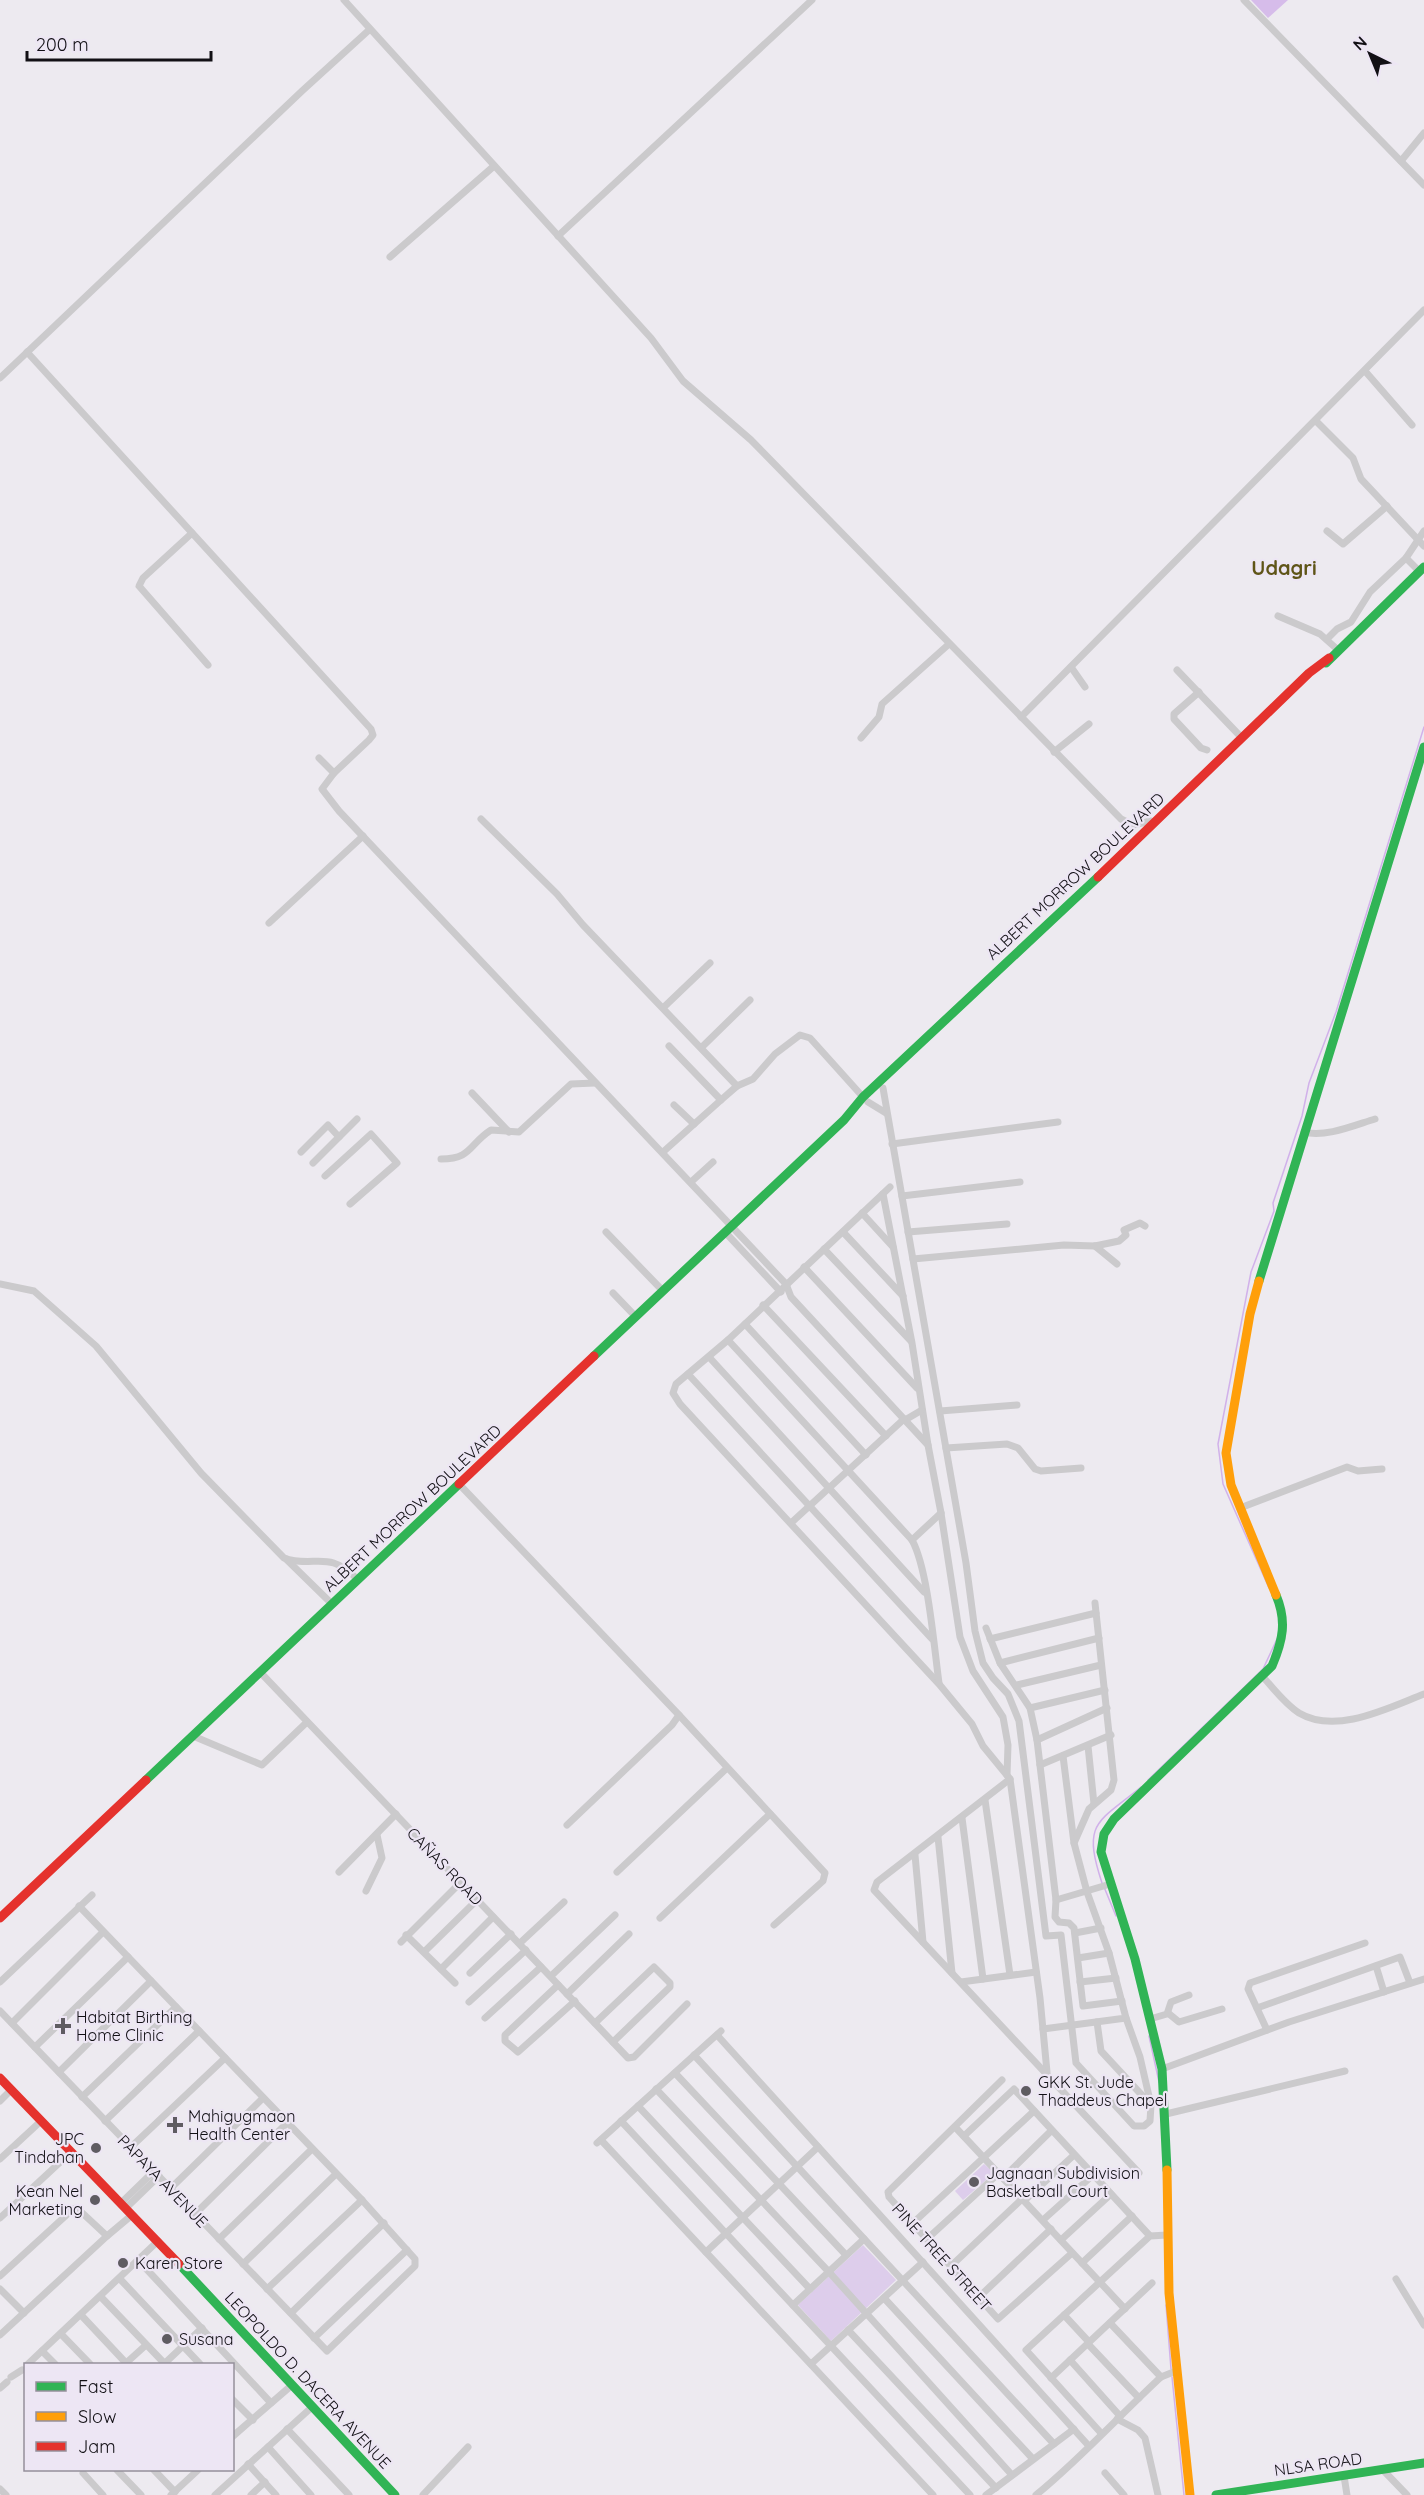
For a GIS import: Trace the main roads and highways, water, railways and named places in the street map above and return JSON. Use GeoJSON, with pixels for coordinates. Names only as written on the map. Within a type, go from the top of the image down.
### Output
{"type":"FeatureCollection","features":[{"type":"Feature","properties":{"kind":"main road","name":"ALBERT MORROW BOULEVARD"},"geometry":{"type":"LineString","coordinates":[[0,1918],[866,1099],[1241,737],[1309,673],[1338,650],[1422,569]]}},
{"type":"Feature","properties":{"kind":"main road","name":"ALBERT MORROW BOULEVARD"},"geometry":{"type":"LineString","coordinates":[[866,1099],[883,1088],[1139,846],[1314,678],[1329,658]]}},
{"type":"Feature","properties":{"kind":"main road"},"geometry":{"type":"LineString","coordinates":[[1190,2495],[1169,2373],[1166,2114],[1162,2069],[1136,1959],[1105,1886],[1101,1852],[1107,1827],[1263,1677],[1272,1666],[1280,1648],[1284,1614],[1231,1485],[1226,1453],[1232,1410],[1250,1314],[1424,747]]}},
{"type":"Feature","properties":{"kind":"main road","name":"LEOPOLDO D. DACERA AVENUE"},"geometry":{"type":"LineString","coordinates":[[0,2078],[158,2241],[395,2495]]}},
{"type":"Feature","properties":{"kind":"main road","name":"NLSA ROAD"},"geometry":{"type":"LineString","coordinates":[[1216,2495],[1424,2463]]}},
{"type":"Feature","properties":{"kind":"waterway"},"geometry":{"type":"LineString","coordinates":[[1269,1588],[1223,1484],[1218,1444],[1251,1272],[1274,1211],[1273,1203],[1302,1116],[1309,1083],[1336,1012],[1424,727]]}},
{"type":"Feature","properties":{"kind":"waterway"},"geometry":{"type":"LineString","coordinates":[[1148,1780],[1263,1669],[1277,1639]]}},
{"type":"Feature","properties":{"kind":"waterway"},"geometry":{"type":"LineString","coordinates":[[1102,1883],[1093,1847],[1094,1835],[1104,1817],[1141,1787]]}},
{"type":"Feature","properties":{"kind":"waterway"},"geometry":{"type":"LineString","coordinates":[[1104,1887],[1116,1916]]}},
{"type":"Feature","properties":{"kind":"waterway"},"geometry":{"type":"LineString","coordinates":[[1149,2036],[1159,2082]]}},
{"type":"Feature","properties":{"kind":"waterway"},"geometry":{"type":"LineString","coordinates":[[1166,2305],[1171,2369]]}},
{"type":"Feature","properties":{"kind":"waterway"},"geometry":{"type":"LineString","coordinates":[[1172,2377],[1184,2495]]}},
{"type":"Feature","properties":{"kind":"place","name":"Habitat Birthing Home Clinic"},"geometry":{"type":"Point","coordinates":[63,2026]}},
{"type":"Feature","properties":{"kind":"place","name":"GKK St. Jude Thaddeus Chapel"},"geometry":{"type":"Point","coordinates":[1026,2091]}},
{"type":"Feature","properties":{"kind":"place","name":"Mahigugmaon Health Center"},"geometry":{"type":"Point","coordinates":[175,2125]}},
{"type":"Feature","properties":{"kind":"place","name":"JPC Tindahan"},"geometry":{"type":"Point","coordinates":[96,2148]}},
{"type":"Feature","properties":{"kind":"place","name":"Jagnaan Subdivision Basketball Court"},"geometry":{"type":"Point","coordinates":[974,2182]}},
{"type":"Feature","properties":{"kind":"place","name":"Kean Nel Marketing"},"geometry":{"type":"Point","coordinates":[95,2200]}},
{"type":"Feature","properties":{"kind":"place","name":"Karen Store"},"geometry":{"type":"Point","coordinates":[123,2263]}},
{"type":"Feature","properties":{"kind":"place","name":"Susana"},"geometry":{"type":"Point","coordinates":[167,2339]}},
{"type":"Feature","properties":{"kind":"district","name":"Udagri"},"geometry":{"type":"Point","coordinates":[1284,567]}}]}
